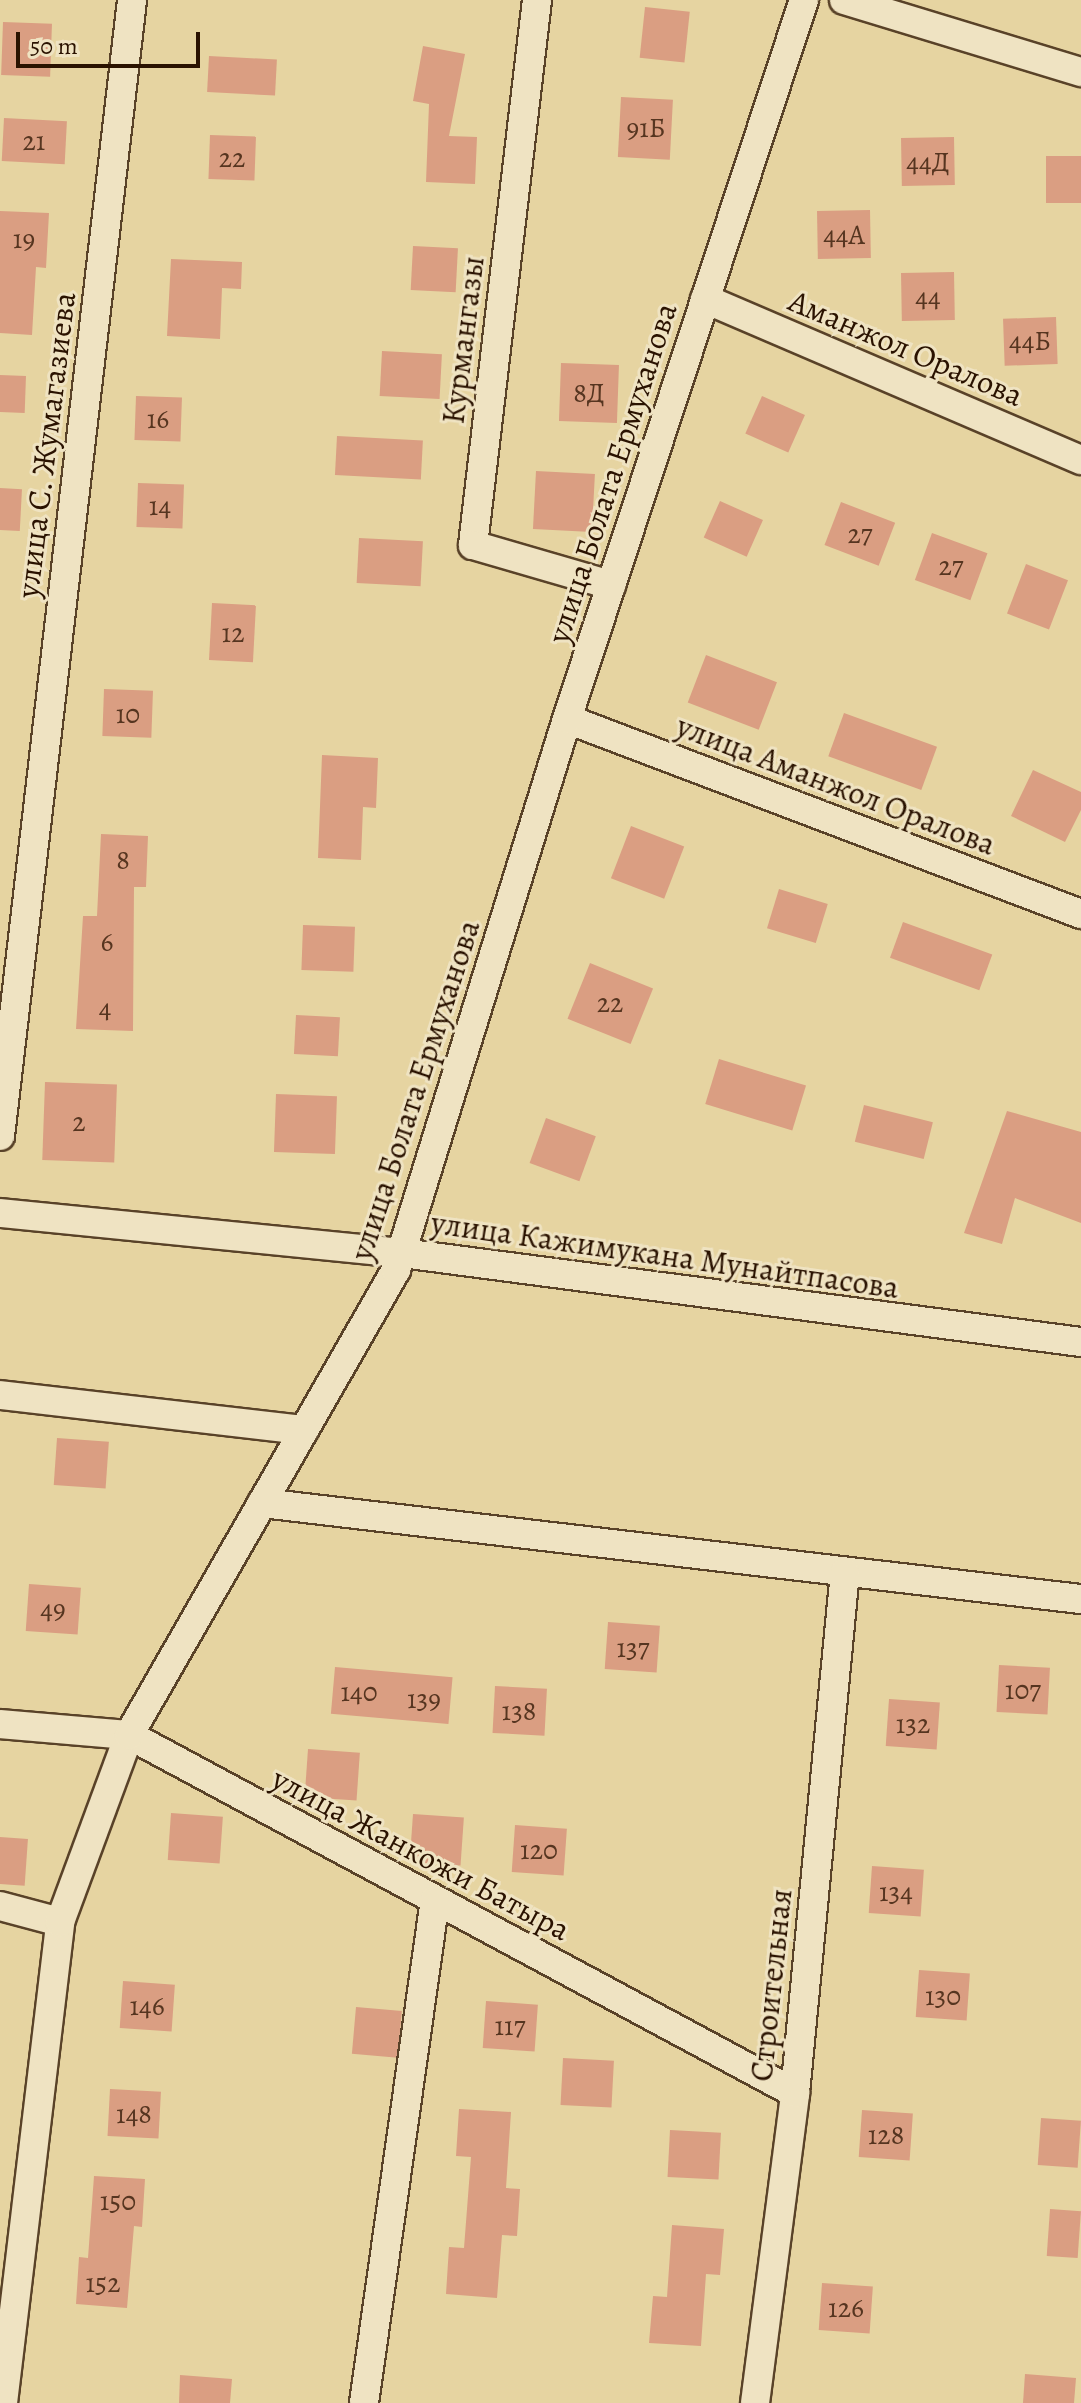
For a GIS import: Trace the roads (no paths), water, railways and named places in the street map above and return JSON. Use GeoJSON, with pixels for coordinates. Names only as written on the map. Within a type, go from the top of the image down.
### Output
{"type":"FeatureCollection","features":[{"type":"Feature","properties":{"kind":"street","name":"улица С. Жумагазиева"},"geometry":{"type":"LineString","coordinates":[[0,1136],[132,0]]}},
{"type":"Feature","properties":{"kind":"street","name":"Курмангазы"},"geometry":{"type":"LineString","coordinates":[[537,0],[473,545],[611,585]]}},
{"type":"Feature","properties":{"kind":"street","name":"улица Болата Ермуханова"},"geometry":{"type":"LineString","coordinates":[[3,2403],[60,1922],[129,1735],[402,1253],[567,719],[804,0]]}},
{"type":"Feature","properties":{"kind":"street"},"geometry":{"type":"LineString","coordinates":[[844,0],[1081,72]]}},
{"type":"Feature","properties":{"kind":"street","name":"Аманжол Оралова"},"geometry":{"type":"LineString","coordinates":[[705,299],[1081,460]]}},
{"type":"Feature","properties":{"kind":"street","name":"улица Аманжол Оралова"},"geometry":{"type":"LineString","coordinates":[[567,719],[1081,914]]}},
{"type":"Feature","properties":{"kind":"street","name":"улица Кажимукана Мунайтпасова"},"geometry":{"type":"LineString","coordinates":[[0,1213],[402,1253],[1081,1342]]}},
{"type":"Feature","properties":{"kind":"street"},"geometry":{"type":"LineString","coordinates":[[0,1395],[304,1430]]}},
{"type":"Feature","properties":{"kind":"street"},"geometry":{"type":"LineString","coordinates":[[262,1503],[1081,1599]]}},
{"type":"Feature","properties":{"kind":"street","name":"Строительная"},"geometry":{"type":"LineString","coordinates":[[755,2403],[795,2093],[845,1572]]}},
{"type":"Feature","properties":{"kind":"street","name":"улица Жанкожи Батыра"},"geometry":{"type":"LineString","coordinates":[[0,1724],[129,1735],[795,2093]]}},
{"type":"Feature","properties":{"kind":"street"},"geometry":{"type":"LineString","coordinates":[[364,2403],[435,1900]]}},
{"type":"Feature","properties":{"kind":"street"},"geometry":{"type":"LineString","coordinates":[[0,1906],[60,1922]]}}]}
